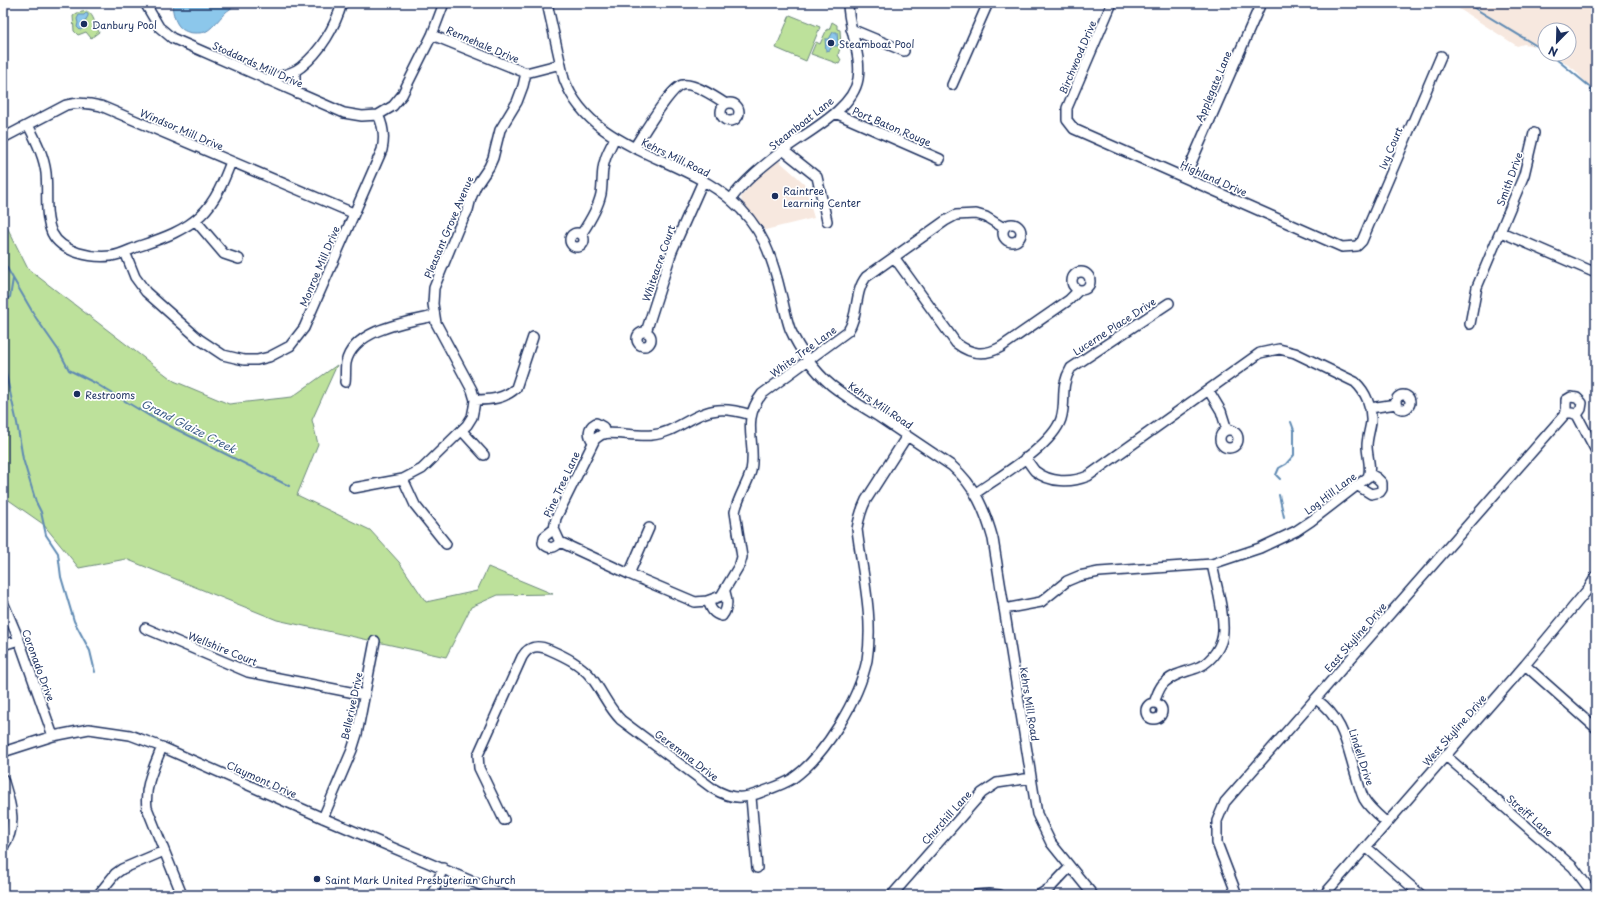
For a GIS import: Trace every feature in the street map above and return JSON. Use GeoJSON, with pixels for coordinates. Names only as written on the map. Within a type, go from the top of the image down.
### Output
{"type":"FeatureCollection","features":[{"type":"Feature","properties":{"kind":"street","name":"Stoddards Mill Drive"},"geometry":{"type":"LineString","coordinates":[[145,3],[159,27],[172,38],[344,113],[362,116],[378,115]]}},
{"type":"Feature","properties":{"kind":"street"},"geometry":{"type":"LineString","coordinates":[[267,80],[301,68],[325,40],[336,20],[342,3]]}},
{"type":"Feature","properties":{"kind":"street"},"geometry":{"type":"LineString","coordinates":[[378,115],[393,106],[402,95],[432,35],[444,3]]}},
{"type":"Feature","properties":{"kind":"street","name":"Kehrs Mill Road"},"geometry":{"type":"LineString","coordinates":[[547,3],[566,85],[574,100],[594,122],[615,137],[634,148],[703,181],[730,199],[749,218],[765,241],[775,269],[791,329],[809,360],[831,385],[952,466],[969,482],[976,493],[987,516],[993,539],[1037,814],[1052,843],[1093,895]]}},
{"type":"Feature","properties":{"kind":"street","name":"Steamboat Lane"},"geometry":{"type":"LineString","coordinates":[[730,199],[750,176],[783,150],[835,113],[850,97],[857,84],[858,77],[857,56],[851,29],[848,3]]}},
{"type":"Feature","properties":{"kind":"street"},"geometry":{"type":"LineString","coordinates":[[952,85],[988,3]]}},
{"type":"Feature","properties":{"kind":"street","name":"Birchwood Drive"},"geometry":{"type":"LineString","coordinates":[[1067,120],[1067,108],[1112,3]]}},
{"type":"Feature","properties":{"kind":"street","name":"Applegate Lane"},"geometry":{"type":"LineString","coordinates":[[1185,177],[1261,3]]}},
{"type":"Feature","properties":{"kind":"street"},"geometry":{"type":"LineString","coordinates":[[851,29],[904,51]]}},
{"type":"Feature","properties":{"kind":"street","name":"Rennehale Drive"},"geometry":{"type":"LineString","coordinates":[[432,35],[526,73]]}},
{"type":"Feature","properties":{"kind":"street","name":"Ivy Court"},"geometry":{"type":"LineString","coordinates":[[1357,246],[1362,241],[1441,56]]}},
{"type":"Feature","properties":{"kind":"street"},"geometry":{"type":"LineString","coordinates":[[526,73],[561,64]]}},
{"type":"Feature","properties":{"kind":"street"},"geometry":{"type":"LineString","coordinates":[[294,71],[297,93]]}},
{"type":"Feature","properties":{"kind":"street","name":"Pleasant Grove Avenue"},"geometry":{"type":"LineString","coordinates":[[475,400],[467,379],[439,330],[434,316],[433,296],[437,278],[458,229],[468,210],[476,186],[489,167],[493,158],[500,130],[517,102],[524,86],[526,73]]}},
{"type":"Feature","properties":{"kind":"street"},"geometry":{"type":"LineString","coordinates":[[634,148],[672,92],[682,85],[690,85],[715,96],[726,104]]}},
{"type":"Feature","properties":{"kind":"street","name":"Windsor Mill Drive"},"geometry":{"type":"LineString","coordinates":[[3,138],[66,105],[74,103],[92,104],[101,106],[354,213]]}},
{"type":"Feature","properties":{"kind":"street","name":"Port Baton Rouge"},"geometry":{"type":"LineString","coordinates":[[835,113],[940,159]]}},
{"type":"Feature","properties":{"kind":"street","name":"Monroe Mill Drive"},"geometry":{"type":"LineString","coordinates":[[125,252],[135,276],[146,292],[199,339],[222,355],[244,360],[257,360],[269,357],[290,346],[304,328],[382,150],[384,141],[383,126],[378,115]]}},
{"type":"Feature","properties":{"kind":"street","name":"Highland Drive"},"geometry":{"type":"LineString","coordinates":[[1067,120],[1074,129],[1342,247],[1357,246]]}},
{"type":"Feature","properties":{"kind":"street"},"geometry":{"type":"LineString","coordinates":[[28,125],[44,163],[48,213],[53,234],[60,243],[82,254],[112,256],[178,232],[201,215],[214,198],[231,162]]}},
{"type":"Feature","properties":{"kind":"street","name":"Smith Drive"},"geometry":{"type":"LineString","coordinates":[[1470,324],[1477,286],[1524,175],[1534,133]]}},
{"type":"Feature","properties":{"kind":"street"},"geometry":{"type":"LineString","coordinates":[[582,233],[590,222],[598,203],[601,194],[602,169],[615,137]]}},
{"type":"Feature","properties":{"kind":"street"},"geometry":{"type":"LineString","coordinates":[[783,150],[817,177],[827,221]]}},
{"type":"Feature","properties":{"kind":"street","name":"Whiteacre Court"},"geometry":{"type":"LineString","coordinates":[[646,332],[672,251],[703,181]]}},
{"type":"Feature","properties":{"kind":"street","name":"White Tree Lane"},"geometry":{"type":"LineString","coordinates":[[708,601],[711,610],[722,616],[727,605],[725,592],[740,564],[742,557],[735,512],[736,504],[751,471],[752,452],[750,429],[752,415],[757,401],[762,394],[848,331],[854,320],[863,280],[872,272],[945,221],[956,215],[976,214],[986,217],[1004,228]]}},
{"type":"Feature","properties":{"kind":"street"},"geometry":{"type":"LineString","coordinates":[[195,220],[224,254],[239,259]]}},
{"type":"Feature","properties":{"kind":"street"},"geometry":{"type":"LineString","coordinates":[[1500,232],[1596,273]]}},
{"type":"Feature","properties":{"kind":"street"},"geometry":{"type":"LineString","coordinates":[[894,257],[956,343],[968,351],[976,353],[990,353],[1001,347],[1069,300],[1079,290]]}},
{"type":"Feature","properties":{"kind":"street","name":"Lucerne Place Drive"},"geometry":{"type":"LineString","coordinates":[[976,493],[1026,458],[1051,436],[1058,427],[1062,416],[1064,385],[1066,376],[1071,368],[1169,303]]}},
{"type":"Feature","properties":{"kind":"street"},"geometry":{"type":"LineString","coordinates":[[345,382],[346,362],[358,344],[382,328],[434,316]]}},
{"type":"Feature","properties":{"kind":"street"},"geometry":{"type":"LineString","coordinates":[[354,488],[403,479],[422,469],[462,431],[472,417],[475,400],[499,398],[510,393],[516,388],[533,337]]}},
{"type":"Feature","properties":{"kind":"street","name":"Log Hill Lane"},"geometry":{"type":"LineString","coordinates":[[1004,609],[1039,603],[1067,581],[1086,574],[1212,564],[1260,548],[1296,531],[1358,486],[1370,474],[1367,446],[1371,423],[1370,408],[1361,388],[1355,382],[1295,353],[1279,349],[1260,353],[1250,359],[1209,391],[1088,476],[1078,481],[1058,481],[1047,477],[1035,471],[1026,458]]}},
{"type":"Feature","properties":{"kind":"street"},"geometry":{"type":"LineString","coordinates":[[1209,391],[1221,411],[1227,430]]}},
{"type":"Feature","properties":{"kind":"street","name":"East Skyline Drive"},"geometry":{"type":"LineString","coordinates":[[1237,895],[1216,843],[1217,821],[1225,802],[1566,412],[1566,400],[1571,397],[1577,398],[1582,403],[1581,409],[1577,415]]}},
{"type":"Feature","properties":{"kind":"street"},"geometry":{"type":"LineString","coordinates":[[1370,408],[1396,404]]}},
{"type":"Feature","properties":{"kind":"street"},"geometry":{"type":"LineString","coordinates":[[593,442],[595,439],[605,434],[636,436],[654,435],[673,429],[703,413],[718,410],[737,411],[752,415]]}},
{"type":"Feature","properties":{"kind":"street"},"geometry":{"type":"LineString","coordinates":[[1566,412],[1572,412],[1577,415],[1596,451]]}},
{"type":"Feature","properties":{"kind":"street","name":"Pine Tree Lane"},"geometry":{"type":"LineString","coordinates":[[605,434],[603,427],[596,423],[589,429],[588,433],[593,442],[556,518],[557,536],[628,574]]}},
{"type":"Feature","properties":{"kind":"street"},"geometry":{"type":"LineString","coordinates":[[462,431],[484,455]]}},
{"type":"Feature","properties":{"kind":"street","name":"Geremma Drive"},"geometry":{"type":"LineString","coordinates":[[504,820],[479,768],[478,755],[522,657],[529,649],[540,646],[565,656],[576,663],[591,678],[615,714],[621,720],[712,788],[728,796],[751,797],[792,779],[802,770],[822,748],[839,725],[852,702],[866,660],[868,644],[868,612],[857,529],[858,519],[866,500],[907,436]]}},
{"type":"Feature","properties":{"kind":"street"},"geometry":{"type":"LineString","coordinates":[[1358,486],[1371,494],[1380,492],[1382,489],[1382,483],[1378,478],[1370,474]]}},
{"type":"Feature","properties":{"kind":"street"},"geometry":{"type":"LineString","coordinates":[[403,479],[416,505],[446,544]]}},
{"type":"Feature","properties":{"kind":"street"},"geometry":{"type":"LineString","coordinates":[[649,528],[628,574],[695,602],[708,601],[722,596],[725,592]]}},
{"type":"Feature","properties":{"kind":"street"},"geometry":{"type":"LineString","coordinates":[[1154,703],[1158,690],[1164,683],[1179,674],[1200,667],[1208,661],[1219,647],[1223,632],[1223,621],[1212,564]]}},
{"type":"Feature","properties":{"kind":"street","name":"West Skyline Drive"},"geometry":{"type":"LineString","coordinates":[[1324,895],[1525,665],[1589,588],[1596,576]]}},
{"type":"Feature","properties":{"kind":"street","name":"Coronado Drive"},"geometry":{"type":"LineString","coordinates":[[3,602],[19,640],[53,736]]}},
{"type":"Feature","properties":{"kind":"street","name":"Wellshire Court"},"geometry":{"type":"LineString","coordinates":[[145,628],[248,672],[365,695]]}},
{"type":"Feature","properties":{"kind":"street"},"geometry":{"type":"LineString","coordinates":[[3,645],[19,640]]}},
{"type":"Feature","properties":{"kind":"street","name":"Bellerive Drive"},"geometry":{"type":"LineString","coordinates":[[323,818],[352,750],[365,695],[374,641]]}},
{"type":"Feature","properties":{"kind":"street"},"geometry":{"type":"LineString","coordinates":[[1525,665],[1596,728]]}},
{"type":"Feature","properties":{"kind":"street","name":"Lindell Drive"},"geometry":{"type":"LineString","coordinates":[[1316,698],[1326,706],[1339,723],[1364,800],[1387,823]]}},
{"type":"Feature","properties":{"kind":"street","name":"Claymont Drive"},"geometry":{"type":"LineString","coordinates":[[3,752],[53,736],[89,729],[130,735],[162,747],[323,818],[444,868],[504,895]]}},
{"type":"Feature","properties":{"kind":"street"},"geometry":{"type":"LineString","coordinates":[[162,747],[148,782],[146,801],[147,808],[182,895]]}},
{"type":"Feature","properties":{"kind":"street","name":"Streiff Lane"},"geometry":{"type":"LineString","coordinates":[[1446,756],[1573,867],[1594,895]]}},
{"type":"Feature","properties":{"kind":"street"},"geometry":{"type":"LineString","coordinates":[[3,778],[13,814],[11,832],[8,841],[3,847]]}},
{"type":"Feature","properties":{"kind":"street","name":"Churchill Lane"},"geometry":{"type":"LineString","coordinates":[[892,895],[982,793],[997,783],[1031,778]]}},
{"type":"Feature","properties":{"kind":"street"},"geometry":{"type":"LineString","coordinates":[[751,797],[757,868]]}},
{"type":"Feature","properties":{"kind":"street"},"geometry":{"type":"LineString","coordinates":[[1366,847],[1421,895]]}},
{"type":"Feature","properties":{"kind":"street"},"geometry":{"type":"LineString","coordinates":[[98,895],[115,874],[122,869],[164,852]]}},
{"type":"Feature","properties":{"kind":"street"},"geometry":{"type":"LineString","coordinates":[[1039,895],[1050,888],[1070,867]]}},
{"type":"Feature","properties":{"kind":"street"},"geometry":{"type":"LineString","coordinates":[[432,895],[444,868]]}},
{"type":"Feature","properties":{"kind":"street"},"geometry":{"type":"LineString","coordinates":[[976,895],[1000,895]]}},
{"type":"Feature","properties":{"kind":"shaded area"},"geometry":{"type":"Polygon","coordinates":[[[1450,3],[1596,3],[1596,97],[1593,91],[1575,70],[1564,62],[1577,62],[1577,22],[1537,22],[1537,46],[1524,44],[1517,46],[1450,3]]]}},
{"type":"Feature","properties":{"kind":"shaded area","name":"Raintree Learning Center"},"geometry":{"type":"Polygon","coordinates":[[[778,160],[804,183],[814,218],[765,230],[742,202],[741,197],[760,174],[778,160]]]}},
{"type":"Feature","properties":{"kind":"green space","name":"Danbury Pool"},"geometry":{"type":"Polygon","coordinates":[[[87,11],[93,18],[99,32],[91,38],[86,32],[78,35],[74,31],[73,16],[77,13],[87,11]]]}},
{"type":"Feature","properties":{"kind":"green space"},"geometry":{"type":"Polygon","coordinates":[[[790,15],[820,27],[806,61],[776,48],[790,15]]]}},
{"type":"Feature","properties":{"kind":"green space","name":"Steamboat Pool"},"geometry":{"type":"Polygon","coordinates":[[[832,22],[837,25],[837,29],[840,30],[841,45],[838,55],[841,60],[839,64],[811,54],[816,42],[820,44],[832,22]]]}},
{"type":"Feature","properties":{"kind":"green space"},"geometry":{"type":"Polygon","coordinates":[[[3,219],[28,269],[174,381],[229,404],[292,397],[337,365],[312,420],[318,444],[297,495],[370,530],[399,562],[426,602],[477,591],[488,567],[553,594],[498,595],[471,607],[446,657],[277,620],[126,559],[79,568],[43,524],[3,496],[3,219]]]}},
{"type":"Feature","properties":{"kind":"water"},"geometry":{"type":"Polygon","coordinates":[[[172,3],[266,3],[254,7],[240,5],[231,8],[209,30],[195,33],[184,31],[181,28],[175,20],[172,3]]]}},
{"type":"Feature","properties":{"kind":"water"},"geometry":{"type":"Polygon","coordinates":[[[86,13],[88,16],[84,23],[84,28],[80,30],[77,27],[77,19],[79,15],[84,15],[86,13]]]}},
{"type":"Feature","properties":{"kind":"water"},"geometry":{"type":"Polygon","coordinates":[[[833,32],[837,32],[838,46],[832,46],[830,50],[826,51],[825,39],[829,39],[833,32]]]}},
{"type":"Feature","properties":{"kind":"waterway"},"geometry":{"type":"LineString","coordinates":[[1466,3],[1537,46]]}},
{"type":"Feature","properties":{"kind":"waterway"},"geometry":{"type":"LineString","coordinates":[[1560,62],[1589,86],[1596,101]]}},
{"type":"Feature","properties":{"kind":"waterway","name":"Grand Glaize Creek"},"geometry":{"type":"LineString","coordinates":[[3,261],[36,318],[59,351],[69,370],[95,383],[148,415],[289,486]]}},
{"type":"Feature","properties":{"kind":"waterway"},"geometry":{"type":"LineString","coordinates":[[3,301],[10,297],[13,279]]}},
{"type":"Feature","properties":{"kind":"waterway"},"geometry":{"type":"LineString","coordinates":[[3,361],[17,423],[23,459],[36,502],[41,512],[46,535],[58,553],[61,577],[74,621],[90,651],[95,672]]}},
{"type":"Feature","properties":{"kind":"waterway"},"geometry":{"type":"LineString","coordinates":[[1280,479],[1276,475],[1279,468],[1286,464],[1294,455],[1294,430],[1291,422]]}},
{"type":"Feature","properties":{"kind":"waterway"},"geometry":{"type":"LineString","coordinates":[[1279,495],[1284,517]]}},
{"type":"Feature","properties":{"kind":"place","name":"Danbury Pool"},"geometry":{"type":"Point","coordinates":[84,24]}},
{"type":"Feature","properties":{"kind":"place","name":"Steamboat Pool"},"geometry":{"type":"Point","coordinates":[831,43]}},
{"type":"Feature","properties":{"kind":"place","name":"Raintree Learning Center"},"geometry":{"type":"Point","coordinates":[775,196]}},
{"type":"Feature","properties":{"kind":"place","name":"Restrooms"},"geometry":{"type":"Point","coordinates":[77,394]}},
{"type":"Feature","properties":{"kind":"place","name":"Saint Mark United Presbyterian Church"},"geometry":{"type":"Point","coordinates":[317,879]}}]}
